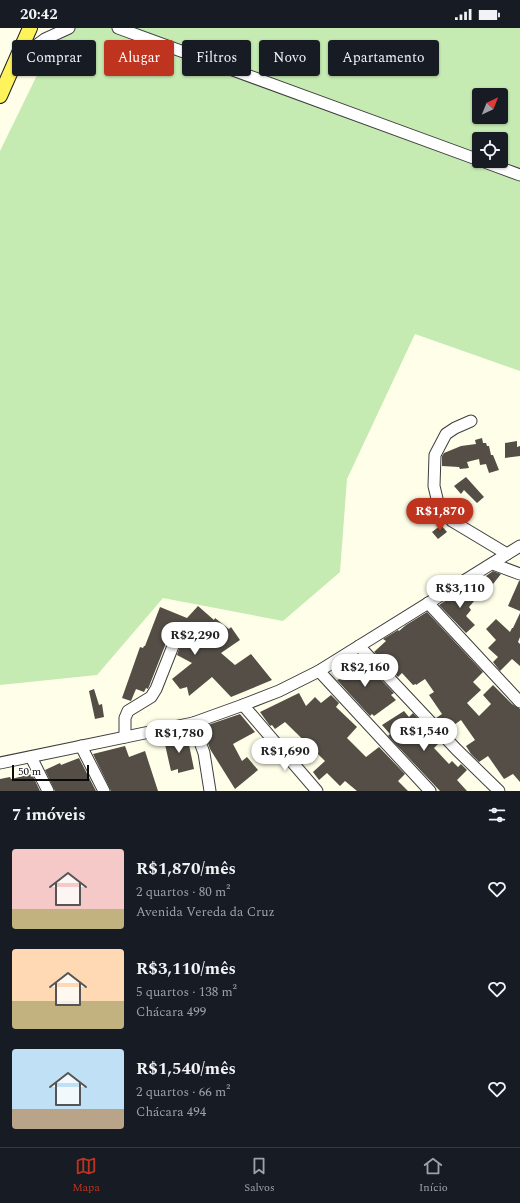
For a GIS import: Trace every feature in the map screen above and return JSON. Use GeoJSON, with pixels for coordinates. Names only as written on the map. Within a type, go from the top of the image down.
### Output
{"type":"FeatureCollection","features":[{"type":"Feature","properties":{"kind":"main road"},"geometry":{"type":"LineString","coordinates":[[25,40],[30,28]]}},
{"type":"Feature","properties":{"kind":"main road"},"geometry":{"type":"LineString","coordinates":[[0,96],[12,69]]}},
{"type":"Feature","properties":{"kind":"street"},"geometry":{"type":"LineString","coordinates":[[44,40],[69,28]]}},
{"type":"Feature","properties":{"kind":"street"},"geometry":{"type":"LineString","coordinates":[[118,28],[472,157]]}},
{"type":"Feature","properties":{"kind":"street"},"geometry":{"type":"LineString","coordinates":[[501,168],[520,175]]}},
{"type":"Feature","properties":{"kind":"street"},"geometry":{"type":"LineString","coordinates":[[471,421],[446,434],[435,455],[434,486],[439,507],[452,521],[507,554]]}},
{"type":"Feature","properties":{"kind":"street"},"geometry":{"type":"LineString","coordinates":[[0,763],[193,723],[279,691],[319,670],[359,646],[520,546]]}},
{"type":"Feature","properties":{"kind":"street"},"geometry":{"type":"LineString","coordinates":[[492,564],[520,574]]}},
{"type":"Feature","properties":{"kind":"street"},"geometry":{"type":"LineString","coordinates":[[428,603],[520,702]]}},
{"type":"Feature","properties":{"kind":"street"},"geometry":{"type":"LineString","coordinates":[[125,737],[125,718],[128,711],[151,697],[156,690],[175,641]]}},
{"type":"Feature","properties":{"kind":"street"},"geometry":{"type":"LineString","coordinates":[[359,646],[456,749],[499,791]]}},
{"type":"Feature","properties":{"kind":"street"},"geometry":{"type":"LineString","coordinates":[[319,670],[430,791]]}},
{"type":"Feature","properties":{"kind":"street"},"geometry":{"type":"LineString","coordinates":[[243,705],[317,791]]}},
{"type":"Feature","properties":{"kind":"street"},"geometry":{"type":"LineString","coordinates":[[193,723],[204,753],[210,791]]}},
{"type":"Feature","properties":{"kind":"street"},"geometry":{"type":"LineString","coordinates":[[81,746],[104,791]]}},
{"type":"Feature","properties":{"kind":"street"},"geometry":{"type":"LineString","coordinates":[[31,757],[48,791]]}},
{"type":"Feature","properties":{"kind":"green space"},"geometry":{"type":"Polygon","coordinates":[[[60,28],[520,28],[520,371],[415,334],[347,479],[340,572],[283,621],[163,598],[97,675],[0,685],[0,151],[37,76],[96,76],[96,40],[54,40],[60,28]]]}},
{"type":"Feature","properties":{"kind":"building"},"geometry":{"type":"Polygon","coordinates":[[[482,438],[483,443],[486,443],[487,446],[489,446],[491,455],[493,455],[499,470],[489,473],[486,464],[480,465],[479,459],[467,462],[469,468],[460,469],[459,467],[442,466],[442,456],[444,453],[461,446],[476,444],[475,440],[482,438]]]}},
{"type":"Feature","properties":{"kind":"building"},"geometry":{"type":"Polygon","coordinates":[[[517,441],[517,447],[520,446],[520,456],[505,458],[505,443],[517,441]]]}},
{"type":"Feature","properties":{"kind":"building"},"geometry":{"type":"Polygon","coordinates":[[[466,477],[484,497],[477,503],[464,490],[461,494],[454,486],[466,477]]]}},
{"type":"Feature","properties":{"kind":"building"},"geometry":{"type":"Polygon","coordinates":[[[441,525],[447,532],[438,539],[432,532],[441,525]]]}},
{"type":"Feature","properties":{"kind":"building"},"geometry":{"type":"Polygon","coordinates":[[[493,571],[501,574],[493,584],[486,576],[493,571]]]}},
{"type":"Feature","properties":{"kind":"building"},"geometry":{"type":"Polygon","coordinates":[[[520,581],[520,611],[508,606],[520,581]]]}},
{"type":"Feature","properties":{"kind":"building"},"geometry":{"type":"Polygon","coordinates":[[[464,589],[475,600],[469,607],[471,610],[466,616],[475,625],[466,633],[439,605],[464,589]]]}},
{"type":"Feature","properties":{"kind":"building"},"geometry":{"type":"Polygon","coordinates":[[[198,606],[214,620],[215,618],[229,629],[231,627],[240,640],[221,653],[235,665],[251,654],[272,680],[231,697],[212,677],[189,696],[187,687],[180,689],[172,679],[192,663],[177,655],[182,640],[180,636],[174,634],[168,638],[148,689],[146,688],[144,692],[136,689],[131,701],[122,698],[140,647],[143,648],[145,646],[160,607],[187,618],[198,606]]]}},
{"type":"Feature","properties":{"kind":"building"},"geometry":{"type":"Polygon","coordinates":[[[427,612],[483,672],[473,682],[481,690],[467,703],[479,716],[491,704],[483,695],[493,685],[512,704],[520,709],[520,782],[513,774],[504,779],[488,756],[479,762],[471,754],[466,746],[475,740],[461,720],[447,730],[436,718],[442,714],[429,695],[434,692],[425,679],[416,685],[413,685],[402,673],[398,677],[374,652],[386,641],[383,639],[398,630],[399,631],[427,612]]]}},
{"type":"Feature","properties":{"kind":"building"},"geometry":{"type":"Polygon","coordinates":[[[520,613],[520,637],[518,642],[520,644],[520,666],[512,659],[500,671],[493,662],[498,657],[488,648],[496,640],[486,629],[496,619],[510,632],[520,613]]]}},
{"type":"Feature","properties":{"kind":"building"},"geometry":{"type":"Polygon","coordinates":[[[353,659],[361,671],[368,666],[394,693],[391,695],[396,700],[374,716],[372,714],[370,716],[337,680],[340,679],[334,670],[353,659]]]}},
{"type":"Feature","properties":{"kind":"building"},"geometry":{"type":"Polygon","coordinates":[[[94,689],[99,705],[102,704],[104,717],[95,719],[89,691],[94,689]]]}},
{"type":"Feature","properties":{"kind":"building"},"geometry":{"type":"Polygon","coordinates":[[[299,693],[306,706],[315,697],[321,703],[331,695],[339,703],[336,707],[357,727],[347,738],[366,757],[379,747],[405,774],[398,781],[408,791],[357,791],[345,781],[340,786],[327,773],[319,780],[313,772],[325,761],[285,722],[275,729],[272,725],[270,726],[260,712],[299,693]]]}},
{"type":"Feature","properties":{"kind":"building"},"geometry":{"type":"Polygon","coordinates":[[[404,711],[409,717],[413,713],[440,742],[434,748],[449,764],[452,761],[458,767],[461,764],[467,770],[457,780],[467,791],[440,791],[388,736],[390,734],[382,725],[404,711]]]}},
{"type":"Feature","properties":{"kind":"building"},"geometry":{"type":"Polygon","coordinates":[[[240,714],[255,732],[233,744],[242,761],[247,757],[258,770],[235,789],[210,749],[202,727],[240,714]]]}},
{"type":"Feature","properties":{"kind":"building"},"geometry":{"type":"Polygon","coordinates":[[[187,735],[194,769],[178,773],[178,769],[171,771],[164,740],[187,735]]]}},
{"type":"Feature","properties":{"kind":"building"},"geometry":{"type":"Polygon","coordinates":[[[125,746],[129,757],[145,751],[158,791],[111,791],[93,754],[125,746]]]}},
{"type":"Feature","properties":{"kind":"building"},"geometry":{"type":"Polygon","coordinates":[[[79,758],[96,791],[55,791],[45,770],[60,763],[61,765],[79,758]]]}},
{"type":"Feature","properties":{"kind":"building"},"geometry":{"type":"Polygon","coordinates":[[[32,774],[40,791],[0,791],[0,779],[10,777],[11,779],[32,774]]]}}]}
